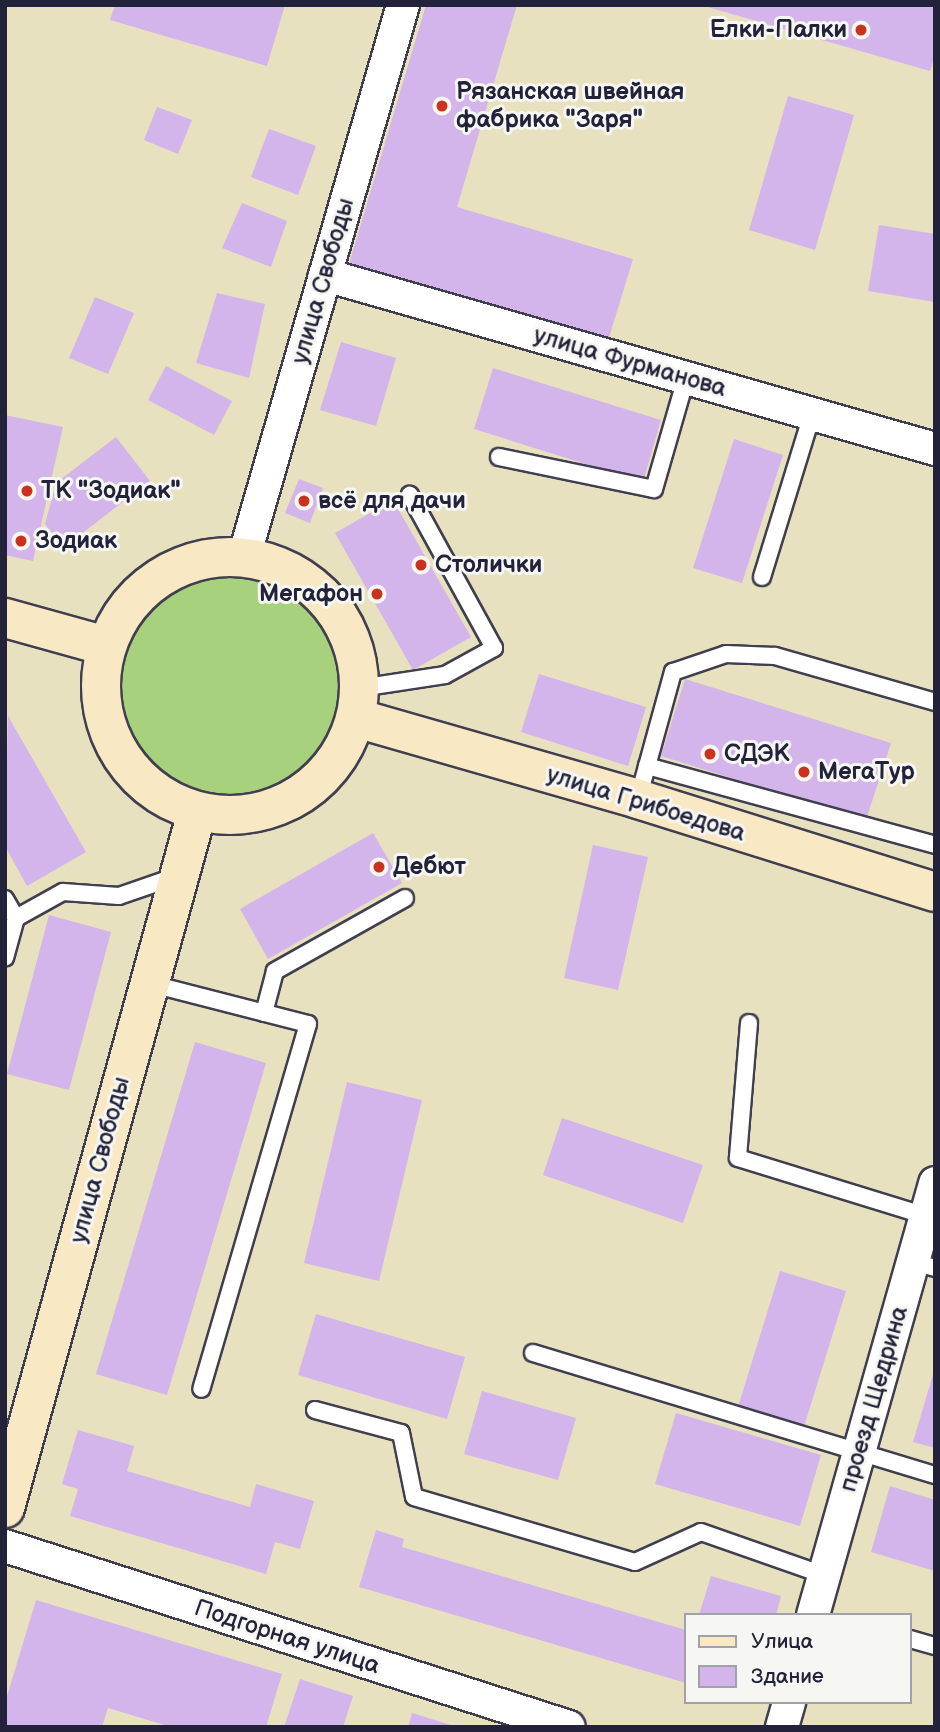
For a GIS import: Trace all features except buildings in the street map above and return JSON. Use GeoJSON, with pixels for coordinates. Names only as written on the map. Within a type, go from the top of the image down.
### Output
{"type":"FeatureCollection","features":[{"type":"Feature","properties":{"kind":"main road"},"geometry":{"type":"LineString","coordinates":[[244,557],[287,569],[321,594],[353,644],[358,703],[344,749],[313,786],[289,800],[236,816],[197,812],[150,789],[122,760],[105,722],[100,687],[106,646],[132,601],[157,578],[198,560],[244,557]]}},
{"type":"Feature","properties":{"kind":"main road"},"geometry":{"type":"LineString","coordinates":[[5,618],[106,646]]}},
{"type":"Feature","properties":{"kind":"main road","name":"улица Грибоедова"},"geometry":{"type":"LineString","coordinates":[[358,703],[643,783],[935,892]]}},
{"type":"Feature","properties":{"kind":"main road","name":"улица Свободы"},"geometry":{"type":"LineString","coordinates":[[5,1508],[197,812]]}},
{"type":"Feature","properties":{"kind":"street","name":"улица Свободы"},"geometry":{"type":"LineString","coordinates":[[244,557],[403,5]]}},
{"type":"Feature","properties":{"kind":"street","name":"улица Фурманова"},"geometry":{"type":"LineString","coordinates":[[325,275],[935,449]]}},
{"type":"Feature","properties":{"kind":"street","name":"проезд Щедрина"},"geometry":{"type":"LineString","coordinates":[[818,1613],[824,1575],[859,1453],[924,1265],[926,1216],[935,1183]]}},
{"type":"Feature","properties":{"kind":"street","name":"Подгорная улица"},"geometry":{"type":"LineString","coordinates":[[5,1546],[569,1727]]}},
{"type":"Feature","properties":{"kind":"street"},"geometry":{"type":"LineString","coordinates":[[782,1727],[788,1704]]}},
{"type":"Feature","properties":{"kind":"lane"},"geometry":{"type":"LineString","coordinates":[[499,457],[654,489],[686,378]]}},
{"type":"Feature","properties":{"kind":"lane"},"geometry":{"type":"LineString","coordinates":[[762,577],[812,414]]}},
{"type":"Feature","properties":{"kind":"lane"},"geometry":{"type":"LineString","coordinates":[[358,703],[446,675],[494,648],[410,495]]}},
{"type":"Feature","properties":{"kind":"lane"},"geometry":{"type":"LineString","coordinates":[[935,702],[775,656],[726,654],[673,672],[643,783],[935,845]]}},
{"type":"Feature","properties":{"kind":"lane"},"geometry":{"type":"LineString","coordinates":[[16,918],[63,892],[119,895],[179,875]]}},
{"type":"Feature","properties":{"kind":"lane"},"geometry":{"type":"LineString","coordinates":[[264,1013],[275,971],[405,898]]}},
{"type":"Feature","properties":{"kind":"lane"},"geometry":{"type":"LineString","coordinates":[[5,899],[16,918],[5,958]]}},
{"type":"Feature","properties":{"kind":"lane"},"geometry":{"type":"LineString","coordinates":[[148,983],[308,1024],[201,1390]]}},
{"type":"Feature","properties":{"kind":"lane"},"geometry":{"type":"LineString","coordinates":[[748,1023],[738,1158],[926,1216]]}},
{"type":"Feature","properties":{"kind":"lane"},"geometry":{"type":"LineString","coordinates":[[533,1353],[935,1475]]}},
{"type":"Feature","properties":{"kind":"lane"},"geometry":{"type":"LineString","coordinates":[[315,1410],[401,1433],[414,1497],[635,1562],[701,1532],[824,1575]]}},
{"type":"Feature","properties":{"kind":"lane"},"geometry":{"type":"LineString","coordinates":[[912,1640],[935,1646]]}},
{"type":"Feature","properties":{"kind":"green space"},"geometry":{"type":"Polygon","coordinates":[[[241,573],[263,577],[283,586],[302,598],[318,614],[339,653],[343,686],[339,719],[335,729],[318,758],[302,774],[263,795],[219,799],[197,795],[177,786],[158,774],[142,758],[121,719],[117,675],[121,653],[130,633],[142,614],[158,598],[197,577],[241,573]]]}},
{"type":"Feature","properties":{"kind":"place","name":"Елки-Палки"},"geometry":{"type":"Point","coordinates":[861,30]}},
{"type":"Feature","properties":{"kind":"place","name":"Рязанская швейная фабрика \"Заря\""},"geometry":{"type":"Point","coordinates":[442,106]}},
{"type":"Feature","properties":{"kind":"place","name":"ТК \"Зодиак\""},"geometry":{"type":"Point","coordinates":[27,491]}},
{"type":"Feature","properties":{"kind":"place","name":"всё для дачи"},"geometry":{"type":"Point","coordinates":[304,501]}},
{"type":"Feature","properties":{"kind":"place","name":"Зодиак"},"geometry":{"type":"Point","coordinates":[21,541]}},
{"type":"Feature","properties":{"kind":"place","name":"Столички"},"geometry":{"type":"Point","coordinates":[421,565]}},
{"type":"Feature","properties":{"kind":"place","name":"Мегафон"},"geometry":{"type":"Point","coordinates":[377,594]}},
{"type":"Feature","properties":{"kind":"place","name":"СДЭК"},"geometry":{"type":"Point","coordinates":[710,754]}},
{"type":"Feature","properties":{"kind":"place","name":"МегаТур"},"geometry":{"type":"Point","coordinates":[804,772]}},
{"type":"Feature","properties":{"kind":"place","name":"Дебют"},"geometry":{"type":"Point","coordinates":[379,867]}}]}
